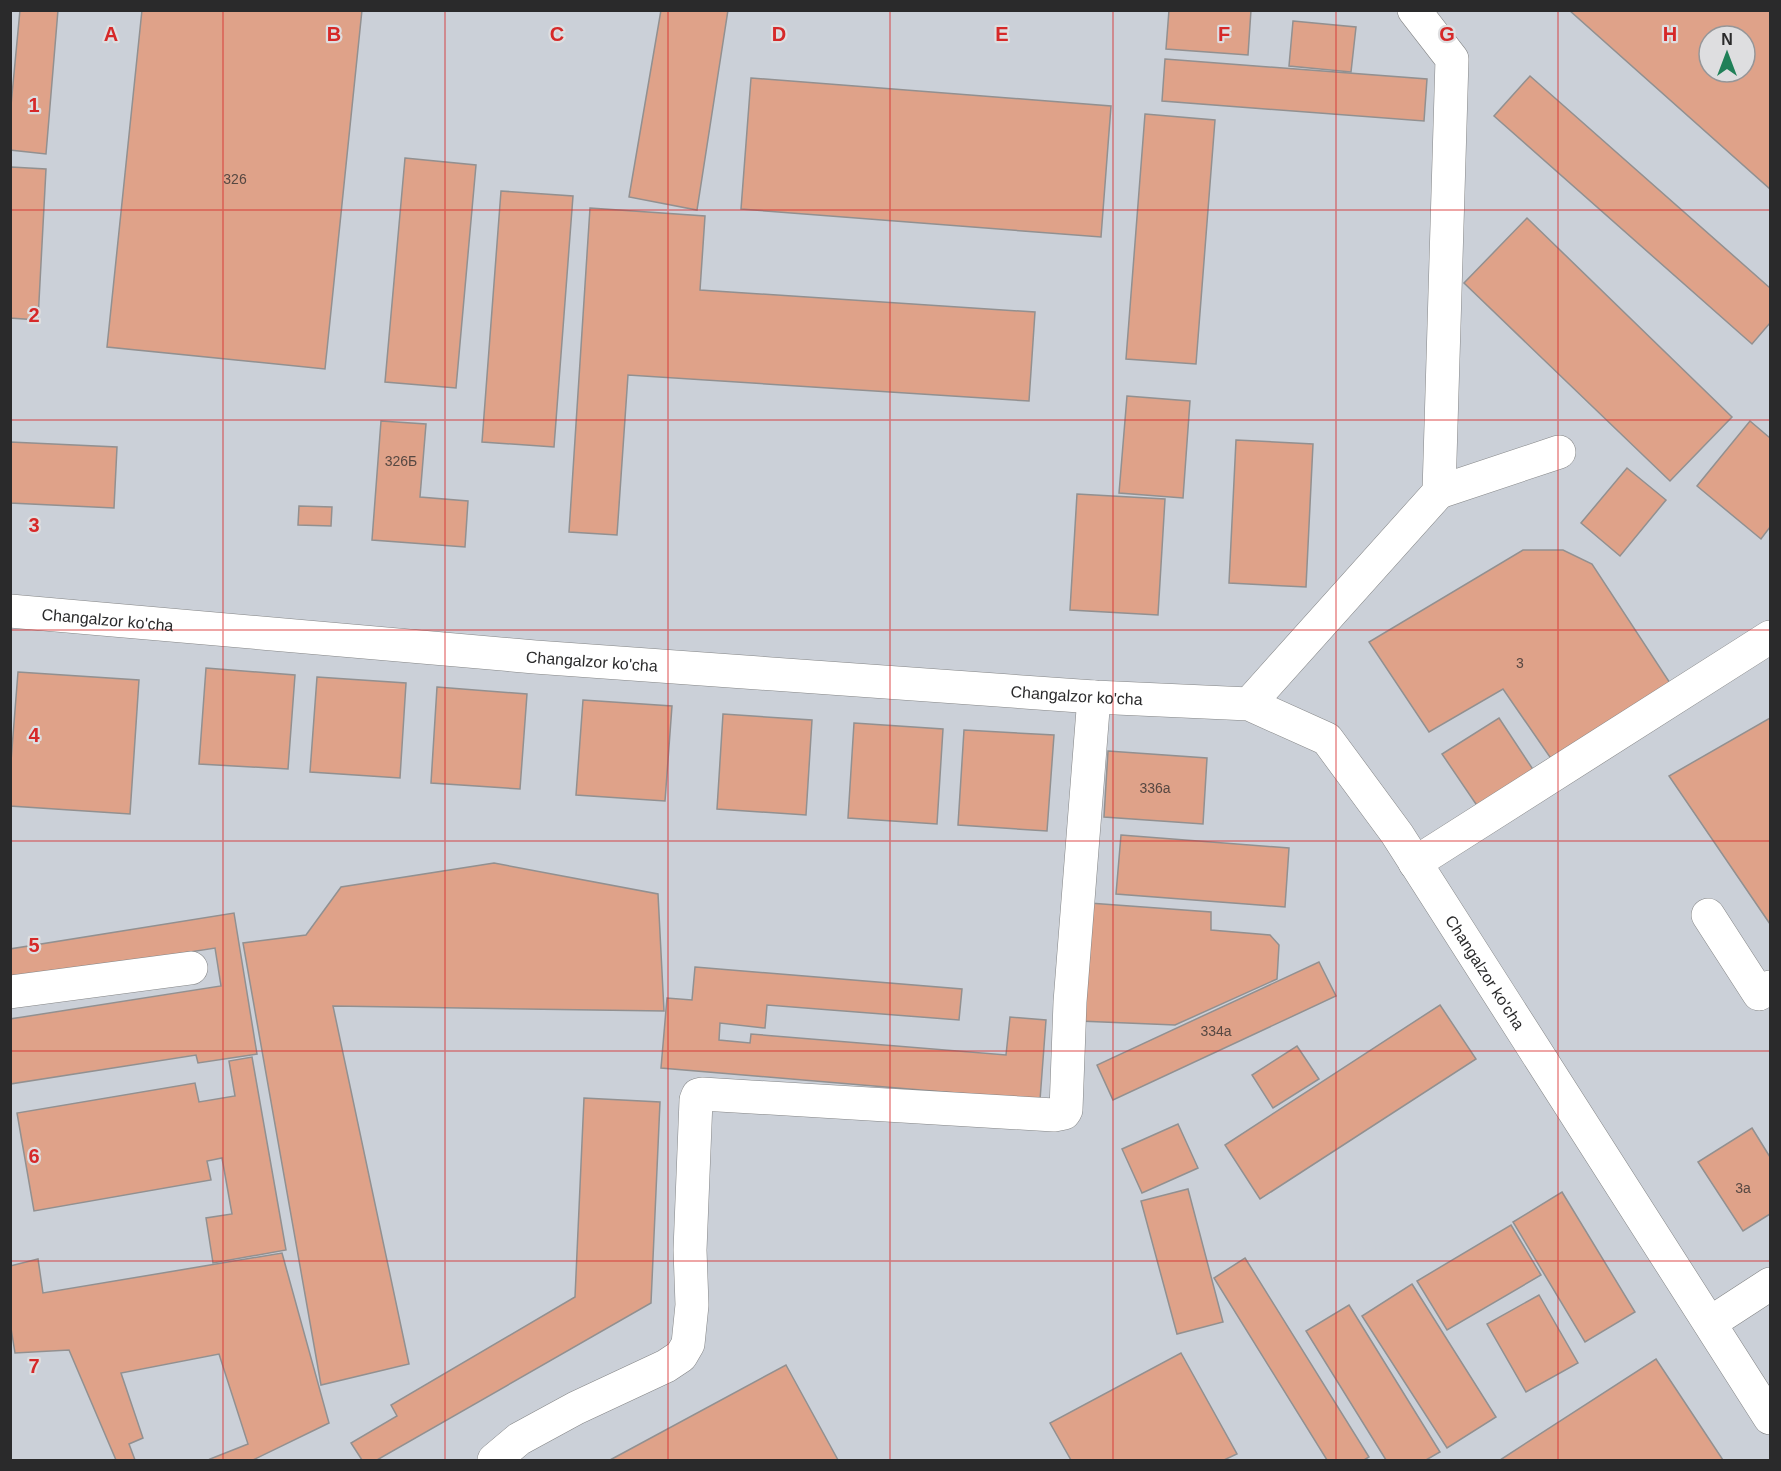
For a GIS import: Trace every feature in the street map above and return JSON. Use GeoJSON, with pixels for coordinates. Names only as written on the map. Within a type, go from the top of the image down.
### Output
{"type":"FeatureCollection","features":[{"type":"Feature","properties":{"kind":"street"},"geometry":{"type":"LineString","coordinates":[[1414,10],[1452,60],[1439,492]]}},
{"type":"Feature","properties":{"kind":"street"},"geometry":{"type":"LineString","coordinates":[[1249,704],[1439,492],[1559,452]]}},
{"type":"Feature","properties":{"kind":"street","name":"Changalzor ko'cha"},"geometry":{"type":"LineString","coordinates":[[10,611],[535,657],[1094,697],[1249,704],[1327,739],[1397,834],[1770,1418]]}},
{"type":"Feature","properties":{"kind":"street"},"geometry":{"type":"LineString","coordinates":[[1415,863],[1770,637]]}},
{"type":"Feature","properties":{"kind":"street"},"geometry":{"type":"LineString","coordinates":[[494,1461],[519,1438],[576,1408],[666,1366],[681,1356],[688,1344],[692,1305],[690,1250],[698,1095],[1054,1115],[1066,1110],[1071,1002],[1094,697]]}},
{"type":"Feature","properties":{"kind":"street"},"geometry":{"type":"LineString","coordinates":[[1708,915],[1759,994],[1770,987]]}},
{"type":"Feature","properties":{"kind":"street"},"geometry":{"type":"LineString","coordinates":[[10,992],[191,968]]}},
{"type":"Feature","properties":{"kind":"street"},"geometry":{"type":"LineString","coordinates":[[1710,1323],[1770,1284]]}},
{"type":"Feature","properties":{"kind":"shaded area"},"geometry":{"type":"Polygon","coordinates":[[[11,11],[1770,11],[1770,1460],[11,1460],[11,11]]]}},
{"type":"Feature","properties":{"kind":"building"},"geometry":{"type":"Polygon","coordinates":[[[20,10],[58,10],[46,154],[10,150],[10,116],[20,10]]]}},
{"type":"Feature","properties":{"kind":"building"},"geometry":{"type":"Polygon","coordinates":[[[142,10],[362,10],[325,369],[107,347],[142,10]]]}},
{"type":"Feature","properties":{"kind":"building"},"geometry":{"type":"Polygon","coordinates":[[[661,10],[728,10],[697,210],[629,197],[661,10]]]}},
{"type":"Feature","properties":{"kind":"building"},"geometry":{"type":"Polygon","coordinates":[[[1169,10],[1251,10],[1248,55],[1166,49],[1169,10]]]}},
{"type":"Feature","properties":{"kind":"building"},"geometry":{"type":"Polygon","coordinates":[[[1569,10],[1770,10],[1770,189],[1569,10]]]}},
{"type":"Feature","properties":{"kind":"building"},"geometry":{"type":"Polygon","coordinates":[[[1293,21],[1356,27],[1351,72],[1289,66],[1293,21]]]}},
{"type":"Feature","properties":{"kind":"building"},"geometry":{"type":"Polygon","coordinates":[[[1165,59],[1427,79],[1424,121],[1162,101],[1165,59]]]}},
{"type":"Feature","properties":{"kind":"building"},"geometry":{"type":"Polygon","coordinates":[[[1530,76],[1770,288],[1770,323],[1752,344],[1494,116],[1530,76]]]}},
{"type":"Feature","properties":{"kind":"building"},"geometry":{"type":"Polygon","coordinates":[[[751,78],[1111,106],[1101,237],[741,209],[751,78]]]}},
{"type":"Feature","properties":{"kind":"building"},"geometry":{"type":"Polygon","coordinates":[[[1145,114],[1215,120],[1196,364],[1126,359],[1145,114]]]}},
{"type":"Feature","properties":{"kind":"building"},"geometry":{"type":"Polygon","coordinates":[[[405,158],[476,165],[456,388],[385,382],[405,158]]]}},
{"type":"Feature","properties":{"kind":"building"},"geometry":{"type":"Polygon","coordinates":[[[11,167],[46,169],[38,320],[10,318],[11,167]]]}},
{"type":"Feature","properties":{"kind":"building"},"geometry":{"type":"Polygon","coordinates":[[[501,191],[573,196],[554,447],[482,442],[501,191]]]}},
{"type":"Feature","properties":{"kind":"building"},"geometry":{"type":"Polygon","coordinates":[[[590,208],[705,216],[700,290],[1035,312],[1029,401],[628,375],[617,535],[569,532],[590,208]]]}},
{"type":"Feature","properties":{"kind":"building"},"geometry":{"type":"Polygon","coordinates":[[[1527,218],[1732,417],[1670,481],[1464,283],[1527,218]]]}},
{"type":"Feature","properties":{"kind":"building"},"geometry":{"type":"Polygon","coordinates":[[[1127,396],[1190,401],[1183,498],[1119,493],[1127,396]]]}},
{"type":"Feature","properties":{"kind":"building"},"geometry":{"type":"Polygon","coordinates":[[[381,421],[426,424],[420,497],[468,501],[465,547],[372,540],[381,421]]]}},
{"type":"Feature","properties":{"kind":"building"},"geometry":{"type":"Polygon","coordinates":[[[1750,421],[1770,438],[1770,527],[1761,539],[1697,486],[1750,421]]]}},
{"type":"Feature","properties":{"kind":"building"},"geometry":{"type":"Polygon","coordinates":[[[1236,440],[1313,444],[1306,587],[1229,583],[1236,440]]]}},
{"type":"Feature","properties":{"kind":"building"},"geometry":{"type":"Polygon","coordinates":[[[10,442],[117,447],[114,508],[10,503],[10,442]]]}},
{"type":"Feature","properties":{"kind":"building"},"geometry":{"type":"Polygon","coordinates":[[[1627,468],[1666,500],[1620,556],[1581,523],[1627,468]]]}},
{"type":"Feature","properties":{"kind":"building"},"geometry":{"type":"Polygon","coordinates":[[[1077,494],[1165,499],[1158,615],[1070,610],[1077,494]]]}},
{"type":"Feature","properties":{"kind":"building"},"geometry":{"type":"Polygon","coordinates":[[[299,506],[332,507],[331,526],[298,525],[299,506]]]}},
{"type":"Feature","properties":{"kind":"building"},"geometry":{"type":"Polygon","coordinates":[[[1523,550],[1563,550],[1592,564],[1670,683],[1552,760],[1503,689],[1429,732],[1369,642],[1523,550]]]}},
{"type":"Feature","properties":{"kind":"building"},"geometry":{"type":"Polygon","coordinates":[[[206,668],[295,675],[288,769],[199,764],[206,668]]]}},
{"type":"Feature","properties":{"kind":"building"},"geometry":{"type":"Polygon","coordinates":[[[18,672],[139,680],[130,814],[10,806],[10,774],[18,672]]]}},
{"type":"Feature","properties":{"kind":"building"},"geometry":{"type":"Polygon","coordinates":[[[317,677],[406,683],[400,778],[310,772],[317,677]]]}},
{"type":"Feature","properties":{"kind":"building"},"geometry":{"type":"Polygon","coordinates":[[[437,687],[527,694],[520,789],[431,783],[437,687]]]}},
{"type":"Feature","properties":{"kind":"building"},"geometry":{"type":"Polygon","coordinates":[[[583,700],[672,706],[665,801],[576,795],[583,700]]]}},
{"type":"Feature","properties":{"kind":"building"},"geometry":{"type":"Polygon","coordinates":[[[723,714],[812,720],[806,815],[717,809],[723,714]]]}},
{"type":"Feature","properties":{"kind":"building"},"geometry":{"type":"Polygon","coordinates":[[[1499,718],[1536,774],[1480,810],[1442,754],[1499,718]]]}},
{"type":"Feature","properties":{"kind":"building"},"geometry":{"type":"Polygon","coordinates":[[[1770,718],[1770,924],[1669,776],[1770,718]]]}},
{"type":"Feature","properties":{"kind":"building"},"geometry":{"type":"Polygon","coordinates":[[[854,723],[943,729],[937,824],[848,818],[854,723]]]}},
{"type":"Feature","properties":{"kind":"building"},"geometry":{"type":"Polygon","coordinates":[[[964,730],[1054,735],[1047,831],[958,825],[964,730]]]}},
{"type":"Feature","properties":{"kind":"building"},"geometry":{"type":"Polygon","coordinates":[[[1108,751],[1207,758],[1203,824],[1104,817],[1108,751]]]}},
{"type":"Feature","properties":{"kind":"building"},"geometry":{"type":"Polygon","coordinates":[[[1121,835],[1289,848],[1285,907],[1116,894],[1121,835]]]}},
{"type":"Feature","properties":{"kind":"building"},"geometry":{"type":"Polygon","coordinates":[[[494,863],[658,894],[664,1011],[333,1006],[409,1364],[321,1385],[243,943],[306,935],[341,887],[494,863]]]}},
{"type":"Feature","properties":{"kind":"building"},"geometry":{"type":"Polygon","coordinates":[[[1089,903],[1211,912],[1211,930],[1270,935],[1279,945],[1277,979],[1175,1025],[1079,1021],[1089,903]]]}},
{"type":"Feature","properties":{"kind":"building"},"geometry":{"type":"Polygon","coordinates":[[[234,913],[257,1054],[198,1063],[196,1055],[10,1084],[10,1019],[221,986],[215,948],[10,980],[10,949],[234,913]]]}},
{"type":"Feature","properties":{"kind":"building"},"geometry":{"type":"Polygon","coordinates":[[[1319,962],[1336,996],[1113,1100],[1097,1065],[1319,962]]]}},
{"type":"Feature","properties":{"kind":"building"},"geometry":{"type":"Polygon","coordinates":[[[695,967],[962,989],[959,1020],[767,1005],[765,1028],[720,1023],[719,1040],[750,1043],[751,1034],[1006,1055],[1010,1017],[1046,1020],[1040,1100],[661,1068],[667,998],[692,1000],[695,967]]]}},
{"type":"Feature","properties":{"kind":"building"},"geometry":{"type":"Polygon","coordinates":[[[1440,1005],[1476,1059],[1260,1199],[1225,1145],[1440,1005]]]}},
{"type":"Feature","properties":{"kind":"building"},"geometry":{"type":"Polygon","coordinates":[[[1297,1046],[1319,1079],[1273,1108],[1252,1075],[1297,1046]]]}},
{"type":"Feature","properties":{"kind":"building"},"geometry":{"type":"Polygon","coordinates":[[[252,1057],[286,1250],[213,1263],[206,1218],[232,1214],[222,1158],[207,1161],[211,1180],[34,1211],[17,1113],[195,1083],[199,1102],[235,1096],[229,1061],[252,1057]]]}},
{"type":"Feature","properties":{"kind":"building"},"geometry":{"type":"Polygon","coordinates":[[[584,1098],[660,1102],[651,1303],[377,1460],[362,1460],[351,1443],[397,1416],[391,1405],[575,1297],[584,1098]]]}},
{"type":"Feature","properties":{"kind":"building"},"geometry":{"type":"Polygon","coordinates":[[[1178,1124],[1198,1168],[1142,1193],[1122,1149],[1178,1124]]]}},
{"type":"Feature","properties":{"kind":"building"},"geometry":{"type":"Polygon","coordinates":[[[1752,1128],[1770,1157],[1770,1214],[1743,1231],[1698,1162],[1752,1128]]]}},
{"type":"Feature","properties":{"kind":"building"},"geometry":{"type":"Polygon","coordinates":[[[1188,1189],[1223,1322],[1177,1334],[1141,1201],[1188,1189]]]}},
{"type":"Feature","properties":{"kind":"building"},"geometry":{"type":"Polygon","coordinates":[[[1562,1192],[1635,1312],[1585,1342],[1513,1222],[1562,1192]]]}},
{"type":"Feature","properties":{"kind":"building"},"geometry":{"type":"Polygon","coordinates":[[[1511,1225],[1541,1275],[1447,1330],[1417,1281],[1511,1225]]]}},
{"type":"Feature","properties":{"kind":"building"},"geometry":{"type":"Polygon","coordinates":[[[282,1253],[329,1423],[253,1460],[210,1459],[248,1444],[219,1354],[121,1373],[143,1438],[129,1444],[135,1460],[116,1460],[69,1350],[15,1353],[10,1322],[10,1266],[38,1259],[43,1293],[282,1253]]]}},
{"type":"Feature","properties":{"kind":"building"},"geometry":{"type":"Polygon","coordinates":[[[1245,1258],[1369,1457],[1364,1460],[1327,1460],[1214,1278],[1245,1258]]]}},
{"type":"Feature","properties":{"kind":"building"},"geometry":{"type":"Polygon","coordinates":[[[1412,1284],[1496,1417],[1447,1448],[1362,1316],[1412,1284]]]}},
{"type":"Feature","properties":{"kind":"building"},"geometry":{"type":"Polygon","coordinates":[[[1539,1295],[1578,1363],[1526,1392],[1487,1324],[1539,1295]]]}},
{"type":"Feature","properties":{"kind":"building"},"geometry":{"type":"Polygon","coordinates":[[[1349,1305],[1440,1452],[1426,1460],[1386,1460],[1306,1331],[1349,1305]]]}},
{"type":"Feature","properties":{"kind":"building"},"geometry":{"type":"Polygon","coordinates":[[[1181,1353],[1237,1454],[1224,1460],[1071,1460],[1050,1423],[1181,1353]]]}},
{"type":"Feature","properties":{"kind":"building"},"geometry":{"type":"Polygon","coordinates":[[[1656,1359],[1723,1460],[1500,1460],[1656,1359]]]}},
{"type":"Feature","properties":{"kind":"building"},"geometry":{"type":"Polygon","coordinates":[[[786,1365],[838,1460],[610,1460],[786,1365]]]}}]}
